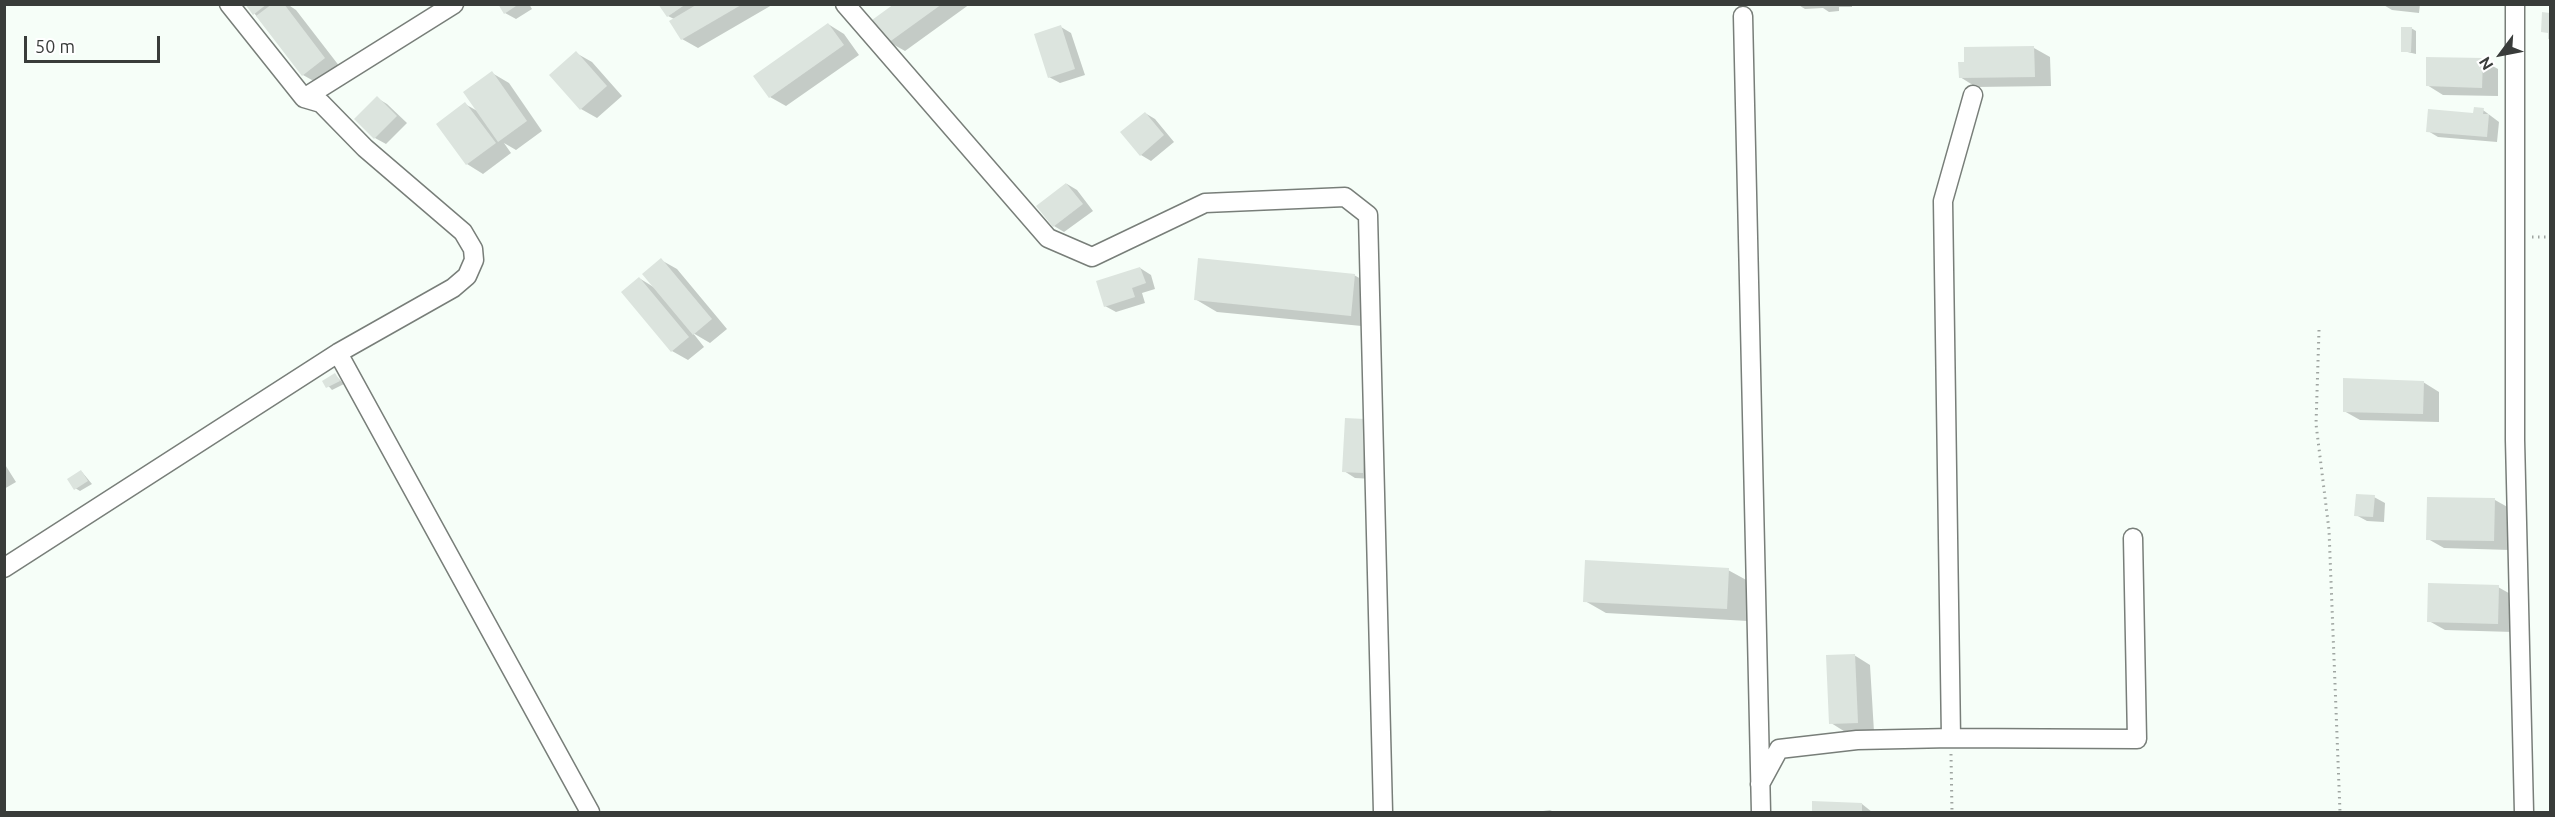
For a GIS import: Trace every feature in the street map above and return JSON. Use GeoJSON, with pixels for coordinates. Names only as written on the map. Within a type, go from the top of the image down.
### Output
{"type":"FeatureCollection","features":[{"type":"Feature","properties":{"kind":"street"},"geometry":{"type":"LineString","coordinates":[[4,568],[338,353],[453,288],[467,276],[474,260],[473,249],[463,232],[365,148],[321,103],[304,98],[229,4]]}},
{"type":"Feature","properties":{"kind":"street"},"geometry":{"type":"LineString","coordinates":[[304,98],[454,4]]}},
{"type":"Feature","properties":{"kind":"street"},"geometry":{"type":"LineString","coordinates":[[845,4],[1048,238],[1092,257],[1205,203],[1346,197],[1368,215],[1383,813]]}},
{"type":"Feature","properties":{"kind":"street"},"geometry":{"type":"LineString","coordinates":[[2515,4],[2515,440],[2524,813]]}},
{"type":"Feature","properties":{"kind":"street"},"geometry":{"type":"LineString","coordinates":[[1743,16],[1761,813]]}},
{"type":"Feature","properties":{"kind":"street"},"geometry":{"type":"LineString","coordinates":[[1951,738],[1943,201],[1973,94]]}},
{"type":"Feature","properties":{"kind":"street"},"geometry":{"type":"LineString","coordinates":[[338,353],[590,813]]}},
{"type":"Feature","properties":{"kind":"street"},"geometry":{"type":"LineString","coordinates":[[1760,784],[1779,748],[1857,740],[2137,739],[2133,538]]}},
{"type":"Feature","properties":{"kind":"path"},"geometry":{"type":"LineString","coordinates":[[2319,330],[2316,424],[2329,530],[2340,813]]}},
{"type":"Feature","properties":{"kind":"path"},"geometry":{"type":"LineString","coordinates":[[1951,738],[1952,813]]}},
{"type":"Feature","properties":{"kind":"building"},"geometry":{"type":"Polygon","coordinates":[[[245,4],[267,4],[253,15],[245,4]]]}},
{"type":"Feature","properties":{"kind":"building"},"geometry":{"type":"Polygon","coordinates":[[[272,4],[284,4],[325,58],[302,76],[256,16],[272,4]]]}},
{"type":"Feature","properties":{"kind":"building"},"geometry":{"type":"Polygon","coordinates":[[[498,4],[519,4],[504,14],[498,4]]]}},
{"type":"Feature","properties":{"kind":"building"},"geometry":{"type":"Polygon","coordinates":[[[658,4],[686,4],[667,17],[658,4]]]}},
{"type":"Feature","properties":{"kind":"building"},"geometry":{"type":"Polygon","coordinates":[[[894,4],[942,4],[888,43],[872,20],[894,4]]]}},
{"type":"Feature","properties":{"kind":"building"},"geometry":{"type":"Polygon","coordinates":[[[696,5],[741,5],[681,40],[669,21],[696,5]]]}},
{"type":"Feature","properties":{"kind":"building"},"geometry":{"type":"Polygon","coordinates":[[[2542,12],[2550,13],[2550,39],[2548,39],[2548,33],[2541,32],[2542,12]]]}},
{"type":"Feature","properties":{"kind":"building"},"geometry":{"type":"Polygon","coordinates":[[[828,23],[844,45],[769,98],[753,76],[828,23]]]}},
{"type":"Feature","properties":{"kind":"building"},"geometry":{"type":"Polygon","coordinates":[[[1061,25],[1075,69],[1048,78],[1034,34],[1061,25]]]}},
{"type":"Feature","properties":{"kind":"building"},"geometry":{"type":"Polygon","coordinates":[[[2401,27],[2412,27],[2411,52],[2401,52],[2401,27]]]}},
{"type":"Feature","properties":{"kind":"building"},"geometry":{"type":"Polygon","coordinates":[[[2034,46],[2035,77],[1959,78],[1958,62],[1964,62],[1964,47],[2034,46]]]}},
{"type":"Feature","properties":{"kind":"building"},"geometry":{"type":"Polygon","coordinates":[[[576,51],[607,86],[580,110],[549,75],[576,51]]]}},
{"type":"Feature","properties":{"kind":"building"},"geometry":{"type":"Polygon","coordinates":[[[2426,57],[2483,58],[2482,88],[2426,86],[2426,57]]]}},
{"type":"Feature","properties":{"kind":"building"},"geometry":{"type":"Polygon","coordinates":[[[492,71],[527,121],[498,142],[463,92],[492,71]]]}},
{"type":"Feature","properties":{"kind":"building"},"geometry":{"type":"Polygon","coordinates":[[[377,96],[397,116],[374,139],[354,119],[377,96]]]}},
{"type":"Feature","properties":{"kind":"building"},"geometry":{"type":"Polygon","coordinates":[[[465,102],[496,143],[466,165],[436,124],[465,102]]]}},
{"type":"Feature","properties":{"kind":"building"},"geometry":{"type":"Polygon","coordinates":[[[2474,107],[2484,108],[2483,114],[2489,114],[2487,137],[2426,132],[2428,109],[2473,113],[2474,107]]]}},
{"type":"Feature","properties":{"kind":"building"},"geometry":{"type":"Polygon","coordinates":[[[1145,112],[1164,135],[1140,156],[1120,132],[1145,112]]]}},
{"type":"Feature","properties":{"kind":"building"},"geometry":{"type":"Polygon","coordinates":[[[1066,183],[1083,204],[1053,227],[1036,206],[1066,183]]]}},
{"type":"Feature","properties":{"kind":"building"},"geometry":{"type":"Polygon","coordinates":[[[661,258],[712,319],[693,335],[642,274],[661,258]]]}},
{"type":"Feature","properties":{"kind":"building"},"geometry":{"type":"Polygon","coordinates":[[[1198,258],[1355,274],[1351,316],[1194,300],[1198,258]]]}},
{"type":"Feature","properties":{"kind":"building"},"geometry":{"type":"Polygon","coordinates":[[[1140,267],[1146,283],[1132,288],[1135,297],[1104,307],[1096,281],[1140,267]]]}},
{"type":"Feature","properties":{"kind":"building"},"geometry":{"type":"Polygon","coordinates":[[[639,277],[689,337],[671,352],[621,292],[639,277]]]}},
{"type":"Feature","properties":{"kind":"building"},"geometry":{"type":"Polygon","coordinates":[[[335,373],[340,381],[326,388],[322,381],[335,373]]]}},
{"type":"Feature","properties":{"kind":"building"},"geometry":{"type":"Polygon","coordinates":[[[2343,378],[2424,381],[2423,414],[2343,412],[2343,378]]]}},
{"type":"Feature","properties":{"kind":"building"},"geometry":{"type":"Polygon","coordinates":[[[1345,418],[1365,419],[1363,473],[1342,472],[1345,418]]]}},
{"type":"Feature","properties":{"kind":"building"},"geometry":{"type":"Polygon","coordinates":[[[81,470],[88,481],[74,490],[67,479],[81,470]]]}},
{"type":"Feature","properties":{"kind":"building"},"geometry":{"type":"Polygon","coordinates":[[[2356,494],[2375,495],[2373,517],[2354,516],[2356,494]]]}},
{"type":"Feature","properties":{"kind":"building"},"geometry":{"type":"Polygon","coordinates":[[[2427,497],[2495,498],[2494,541],[2426,540],[2427,497]]]}},
{"type":"Feature","properties":{"kind":"building"},"geometry":{"type":"Polygon","coordinates":[[[1585,560],[1729,568],[1727,609],[1583,602],[1585,560]]]}},
{"type":"Feature","properties":{"kind":"building"},"geometry":{"type":"Polygon","coordinates":[[[2428,583],[2499,585],[2498,624],[2427,622],[2428,583]]]}},
{"type":"Feature","properties":{"kind":"building"},"geometry":{"type":"Polygon","coordinates":[[[1855,654],[1858,723],[1829,724],[1826,655],[1855,654]]]}},
{"type":"Feature","properties":{"kind":"building"},"geometry":{"type":"Polygon","coordinates":[[[1812,801],[1862,803],[1862,812],[1812,812],[1812,801]]]}}]}
